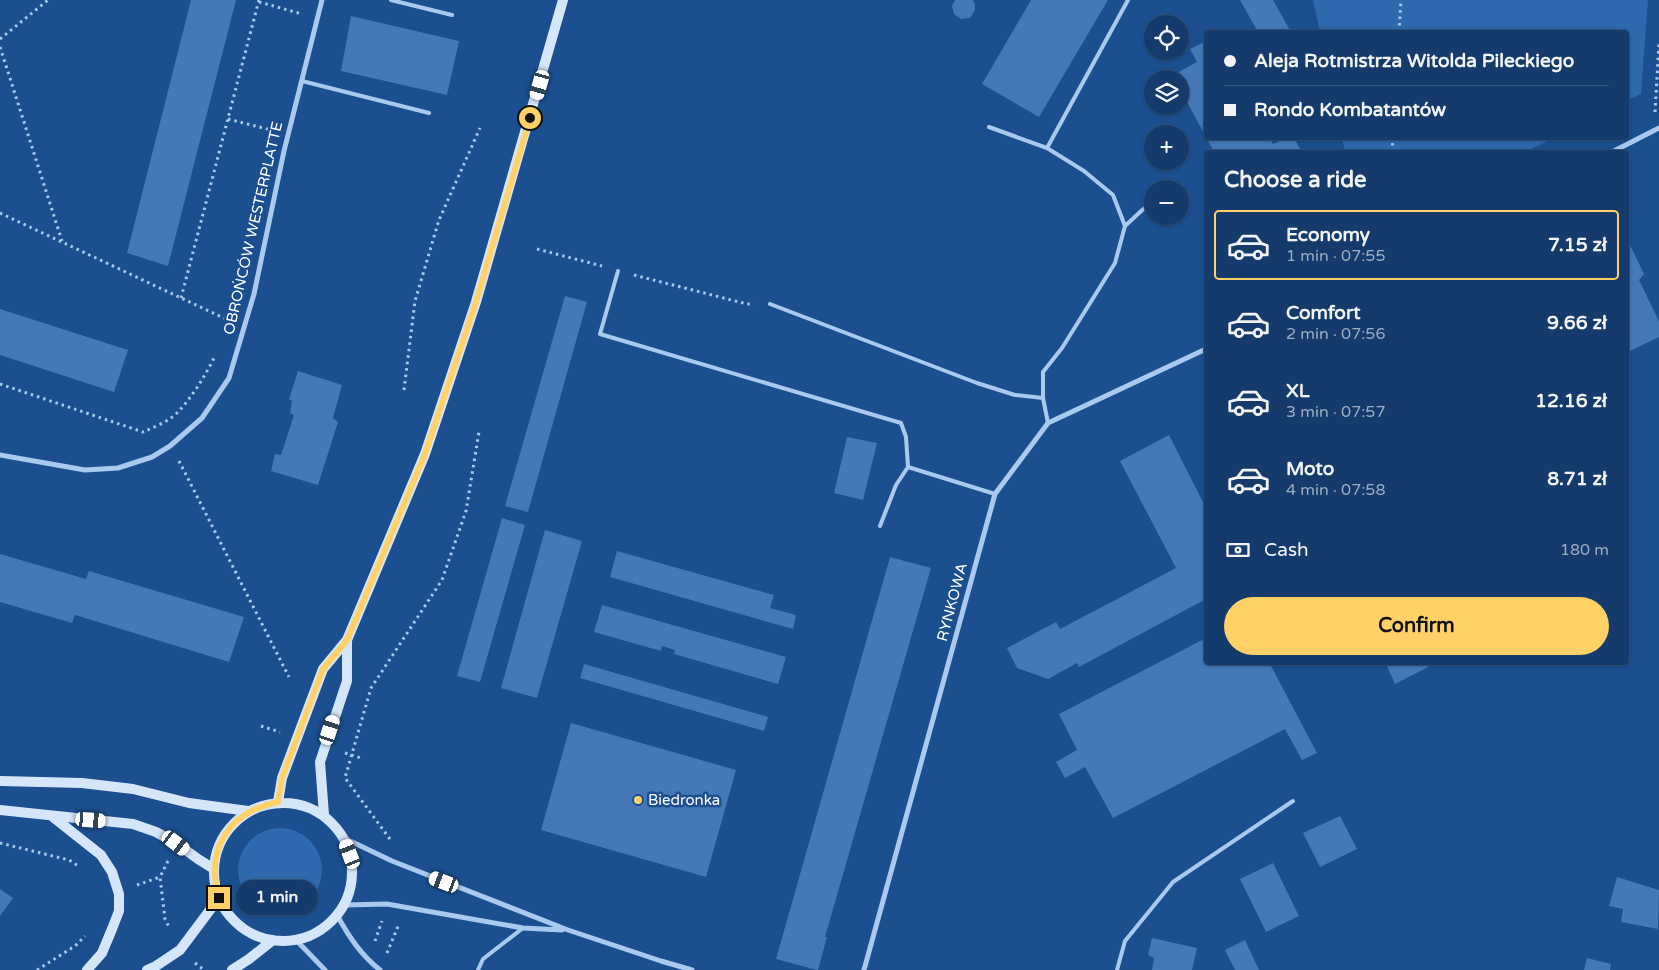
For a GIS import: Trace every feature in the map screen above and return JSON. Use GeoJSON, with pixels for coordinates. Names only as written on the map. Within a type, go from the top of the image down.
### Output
{"type":"FeatureCollection","features":[{"type":"Feature","properties":{"kind":"street","name":"OBROŃCÓW WESTERPLATTE"},"geometry":{"type":"LineString","coordinates":[[0,455],[85,470],[118,468],[152,458],[170,446],[202,418],[229,378],[254,294],[288,135],[322,0]]}},
{"type":"Feature","properties":{"kind":"street"},"geometry":{"type":"LineString","coordinates":[[278,802],[282,778],[323,669],[347,640],[425,454],[464,338],[528,128],[563,0]]}},
{"type":"Feature","properties":{"kind":"street"},"geometry":{"type":"LineString","coordinates":[[1616,150],[1657,130]]}},
{"type":"Feature","properties":{"kind":"street","name":"RYNKOWA"},"geometry":{"type":"LineString","coordinates":[[864,970],[995,494],[1048,423],[1204,350]]}},
{"type":"Feature","properties":{"kind":"street"},"geometry":{"type":"LineString","coordinates":[[324,814],[320,762],[347,681],[347,640]]}},
{"type":"Feature","properties":{"kind":"street"},"geometry":{"type":"LineString","coordinates":[[0,781],[82,783],[134,789],[189,802],[248,812]]}},
{"type":"Feature","properties":{"kind":"street"},"geometry":{"type":"LineString","coordinates":[[278,802],[310,807],[324,814],[344,838],[350,854],[353,871],[351,888],[337,916],[326,927],[312,935],[296,940],[272,940],[259,937],[240,926],[226,911],[219,898],[215,884],[216,852],[234,822],[262,805],[278,802]]}},
{"type":"Feature","properties":{"kind":"street"},"geometry":{"type":"LineString","coordinates":[[0,810],[52,817],[133,824],[156,832],[176,843],[214,869]]}},
{"type":"Feature","properties":{"kind":"street"},"geometry":{"type":"LineString","coordinates":[[52,817],[100,855],[112,872],[119,894],[119,910],[112,929],[102,952],[87,970]]}},
{"type":"Feature","properties":{"kind":"street"},"geometry":{"type":"LineString","coordinates":[[344,838],[392,862],[568,930],[692,970]]}},
{"type":"Feature","properties":{"kind":"street"},"geometry":{"type":"LineString","coordinates":[[146,970],[156,966],[180,950],[219,898]]}},
{"type":"Feature","properties":{"kind":"street"},"geometry":{"type":"LineString","coordinates":[[344,905],[388,904],[523,928],[568,930]]}},
{"type":"Feature","properties":{"kind":"street"},"geometry":{"type":"LineString","coordinates":[[337,916],[358,950],[380,970]]}},
{"type":"Feature","properties":{"kind":"street"},"geometry":{"type":"LineString","coordinates":[[232,970],[272,940]]}},
{"type":"Feature","properties":{"kind":"street"},"geometry":{"type":"LineString","coordinates":[[296,940],[325,970]]}},
{"type":"Feature","properties":{"kind":"lane"},"geometry":{"type":"LineString","coordinates":[[391,0],[452,15]]}},
{"type":"Feature","properties":{"kind":"lane"},"geometry":{"type":"LineString","coordinates":[[1047,148],[1128,0]]}},
{"type":"Feature","properties":{"kind":"lane"},"geometry":{"type":"LineString","coordinates":[[302,81],[429,113]]}},
{"type":"Feature","properties":{"kind":"lane"},"geometry":{"type":"LineString","coordinates":[[989,127],[1047,148],[1084,171],[1113,195],[1125,226]]}},
{"type":"Feature","properties":{"kind":"lane"},"geometry":{"type":"LineString","coordinates":[[1048,423],[1042,398],[1043,372],[1062,348],[1115,263],[1125,226],[1144,208]]}},
{"type":"Feature","properties":{"kind":"lane"},"geometry":{"type":"LineString","coordinates":[[618,271],[600,334],[901,423],[906,437],[908,467],[896,485],[880,526]]}},
{"type":"Feature","properties":{"kind":"lane"},"geometry":{"type":"LineString","coordinates":[[770,304],[977,383],[1015,395],[1042,398]]}},
{"type":"Feature","properties":{"kind":"lane"},"geometry":{"type":"LineString","coordinates":[[908,467],[995,494]]}},
{"type":"Feature","properties":{"kind":"lane"},"geometry":{"type":"LineString","coordinates":[[1117,970],[1125,941],[1173,882],[1293,801]]}},
{"type":"Feature","properties":{"kind":"lane"},"geometry":{"type":"LineString","coordinates":[[478,970],[483,959],[523,928]]}},
{"type":"Feature","properties":{"kind":"path"},"geometry":{"type":"LineString","coordinates":[[0,39],[48,0]]}},
{"type":"Feature","properties":{"kind":"path"},"geometry":{"type":"LineString","coordinates":[[1399,30],[1401,0]]}},
{"type":"Feature","properties":{"kind":"path"},"geometry":{"type":"LineString","coordinates":[[180,298],[259,1],[317,19]]}},
{"type":"Feature","properties":{"kind":"path"},"geometry":{"type":"LineString","coordinates":[[1657,130],[1659,42]]}},
{"type":"Feature","properties":{"kind":"path"},"geometry":{"type":"LineString","coordinates":[[0,47],[62,242]]}},
{"type":"Feature","properties":{"kind":"path"},"geometry":{"type":"LineString","coordinates":[[228,119],[288,135]]}},
{"type":"Feature","properties":{"kind":"path"},"geometry":{"type":"LineString","coordinates":[[404,390],[415,301],[439,220],[480,128]]}},
{"type":"Feature","properties":{"kind":"path"},"geometry":{"type":"LineString","coordinates":[[0,213],[229,321],[226,328]]}},
{"type":"Feature","properties":{"kind":"path"},"geometry":{"type":"LineString","coordinates":[[537,249],[748,304],[770,304]]}},
{"type":"Feature","properties":{"kind":"path"},"geometry":{"type":"LineString","coordinates":[[0,384],[143,432],[176,414],[201,383],[215,358]]}},
{"type":"Feature","properties":{"kind":"path"},"geometry":{"type":"LineString","coordinates":[[392,862],[398,850],[345,778],[371,688],[442,580],[466,511],[479,432]]}},
{"type":"Feature","properties":{"kind":"path"},"geometry":{"type":"LineString","coordinates":[[179,460],[289,676]]}},
{"type":"Feature","properties":{"kind":"path"},"geometry":{"type":"LineString","coordinates":[[0,843],[69,860],[84,870]]}},
{"type":"Feature","properties":{"kind":"path"},"geometry":{"type":"LineString","coordinates":[[358,950],[374,942],[388,904]]}},
{"type":"Feature","properties":{"kind":"path"},"geometry":{"type":"LineString","coordinates":[[37,970],[75,946],[89,932]]}},
{"type":"Feature","properties":{"kind":"shaded area"},"geometry":{"type":"Polygon","coordinates":[[[1313,0],[1648,0],[1641,94],[1629,100],[1629,30],[1320,30],[1313,0]]]}},
{"type":"Feature","properties":{"kind":"shaded area"},"geometry":{"type":"Polygon","coordinates":[[[1342,140],[1550,140],[1529,150],[1345,150],[1342,140]]]}},
{"type":"Feature","properties":{"kind":"shaded area"},"geometry":{"type":"Polygon","coordinates":[[[272,828],[288,828],[304,835],[315,846],[322,862],[319,886],[310,900],[304,905],[288,912],[272,912],[256,905],[245,894],[238,878],[238,862],[245,846],[256,835],[272,828]]]}},
{"type":"Feature","properties":{"kind":"building"},"geometry":{"type":"Polygon","coordinates":[[[191,0],[236,0],[168,266],[127,253],[191,0]]]}},
{"type":"Feature","properties":{"kind":"building"},"geometry":{"type":"Polygon","coordinates":[[[955,0],[973,0],[975,10],[970,18],[961,19],[954,14],[952,6],[955,0]]]}},
{"type":"Feature","properties":{"kind":"building"},"geometry":{"type":"Polygon","coordinates":[[[1031,0],[1108,0],[1039,117],[982,84],[1031,0]]]}},
{"type":"Feature","properties":{"kind":"building"},"geometry":{"type":"Polygon","coordinates":[[[1240,0],[1273,0],[1290,30],[1257,30],[1240,0]]]}},
{"type":"Feature","properties":{"kind":"building"},"geometry":{"type":"Polygon","coordinates":[[[351,16],[459,41],[447,95],[341,71],[351,16]]]}},
{"type":"Feature","properties":{"kind":"building"},"geometry":{"type":"Polygon","coordinates":[[[1204,42],[1204,133],[1189,106],[1189,70],[1182,70],[1197,62],[1190,49],[1204,42]]]}},
{"type":"Feature","properties":{"kind":"building"},"geometry":{"type":"Polygon","coordinates":[[[1207,140],[1270,140],[1273,144],[1282,140],[1295,140],[1301,150],[1213,150],[1207,140]]]}},
{"type":"Feature","properties":{"kind":"building"},"geometry":{"type":"Polygon","coordinates":[[[1631,247],[1644,274],[1639,280],[1659,321],[1659,337],[1629,352],[1629,248],[1631,247]]]}},
{"type":"Feature","properties":{"kind":"building"},"geometry":{"type":"Polygon","coordinates":[[[565,296],[587,302],[528,512],[505,506],[565,296]]]}},
{"type":"Feature","properties":{"kind":"building"},"geometry":{"type":"Polygon","coordinates":[[[0,309],[128,350],[114,392],[0,355],[0,309]]]}},
{"type":"Feature","properties":{"kind":"building"},"geometry":{"type":"Polygon","coordinates":[[[298,371],[342,385],[333,418],[338,422],[318,485],[271,471],[275,454],[281,455],[294,415],[290,413],[292,401],[289,399],[298,371]]]}},
{"type":"Feature","properties":{"kind":"building"},"geometry":{"type":"Polygon","coordinates":[[[1169,435],[1204,504],[1204,600],[1079,667],[1077,663],[1048,679],[1017,668],[1007,648],[1056,622],[1060,629],[1176,568],[1120,461],[1169,435]]]}},
{"type":"Feature","properties":{"kind":"building"},"geometry":{"type":"Polygon","coordinates":[[[847,437],[877,443],[863,500],[834,493],[847,437]]]}},
{"type":"Feature","properties":{"kind":"building"},"geometry":{"type":"Polygon","coordinates":[[[502,518],[525,525],[480,682],[457,676],[502,518]]]}},
{"type":"Feature","properties":{"kind":"building"},"geometry":{"type":"Polygon","coordinates":[[[545,530],[582,541],[537,698],[501,688],[545,530]]]}},
{"type":"Feature","properties":{"kind":"building"},"geometry":{"type":"Polygon","coordinates":[[[617,551],[774,595],[770,608],[796,615],[793,629],[610,577],[617,551]]]}},
{"type":"Feature","properties":{"kind":"building"},"geometry":{"type":"Polygon","coordinates":[[[0,554],[86,579],[89,571],[244,617],[229,662],[75,615],[72,623],[0,602],[0,554]]]}},
{"type":"Feature","properties":{"kind":"building"},"geometry":{"type":"Polygon","coordinates":[[[890,557],[931,568],[817,970],[776,959],[890,557]]]}},
{"type":"Feature","properties":{"kind":"building"},"geometry":{"type":"Polygon","coordinates":[[[602,605],[786,657],[778,684],[674,654],[675,650],[662,646],[661,651],[594,632],[602,605]]]}},
{"type":"Feature","properties":{"kind":"building"},"geometry":{"type":"Polygon","coordinates":[[[1204,639],[1204,665],[1271,665],[1317,753],[1302,760],[1285,729],[1113,818],[1085,767],[1065,778],[1056,762],[1077,750],[1059,714],[1204,639]]]}},
{"type":"Feature","properties":{"kind":"building"},"geometry":{"type":"Polygon","coordinates":[[[584,664],[768,717],[764,731],[580,678],[584,664]]]}},
{"type":"Feature","properties":{"kind":"building"},"geometry":{"type":"Polygon","coordinates":[[[1386,665],[1432,665],[1395,684],[1386,665]]]}},
{"type":"Feature","properties":{"kind":"building","name":"Biedronka"},"geometry":{"type":"Polygon","coordinates":[[[571,723],[736,770],[706,877],[541,830],[571,723]]]}},
{"type":"Feature","properties":{"kind":"building"},"geometry":{"type":"Polygon","coordinates":[[[1340,816],[1357,849],[1320,867],[1303,833],[1340,816]]]}},
{"type":"Feature","properties":{"kind":"building"},"geometry":{"type":"Polygon","coordinates":[[[1273,863],[1299,916],[1266,932],[1240,879],[1273,863]]]}},
{"type":"Feature","properties":{"kind":"building"},"geometry":{"type":"Polygon","coordinates":[[[1617,877],[1659,890],[1658,929],[1621,922],[1623,909],[1609,906],[1617,877]]]}},
{"type":"Feature","properties":{"kind":"building"},"geometry":{"type":"Polygon","coordinates":[[[0,889],[13,898],[0,916],[0,889]]]}},
{"type":"Feature","properties":{"kind":"building"},"geometry":{"type":"Polygon","coordinates":[[[1152,938],[1197,948],[1192,970],[1152,970],[1154,958],[1148,955],[1152,938]]]}},
{"type":"Feature","properties":{"kind":"building"},"geometry":{"type":"Polygon","coordinates":[[[1245,940],[1259,970],[1235,970],[1225,950],[1245,940]]]}},
{"type":"Feature","properties":{"kind":"building"},"geometry":{"type":"Polygon","coordinates":[[[1587,958],[1611,964],[1610,970],[1584,970],[1587,958]]]}},
{"type":"Feature","properties":{"kind":"place","name":"Biedronka"},"geometry":{"type":"Point","coordinates":[638,800]}},
{"type":"Feature","properties":{"kind":"route"},"geometry":{"type":"LineString","coordinates":[[219,898],[215,884],[214,869],[216,852],[234,822],[262,805],[278,802],[282,778],[323,669],[347,640],[425,454],[476,302],[530,118]]}}]}
